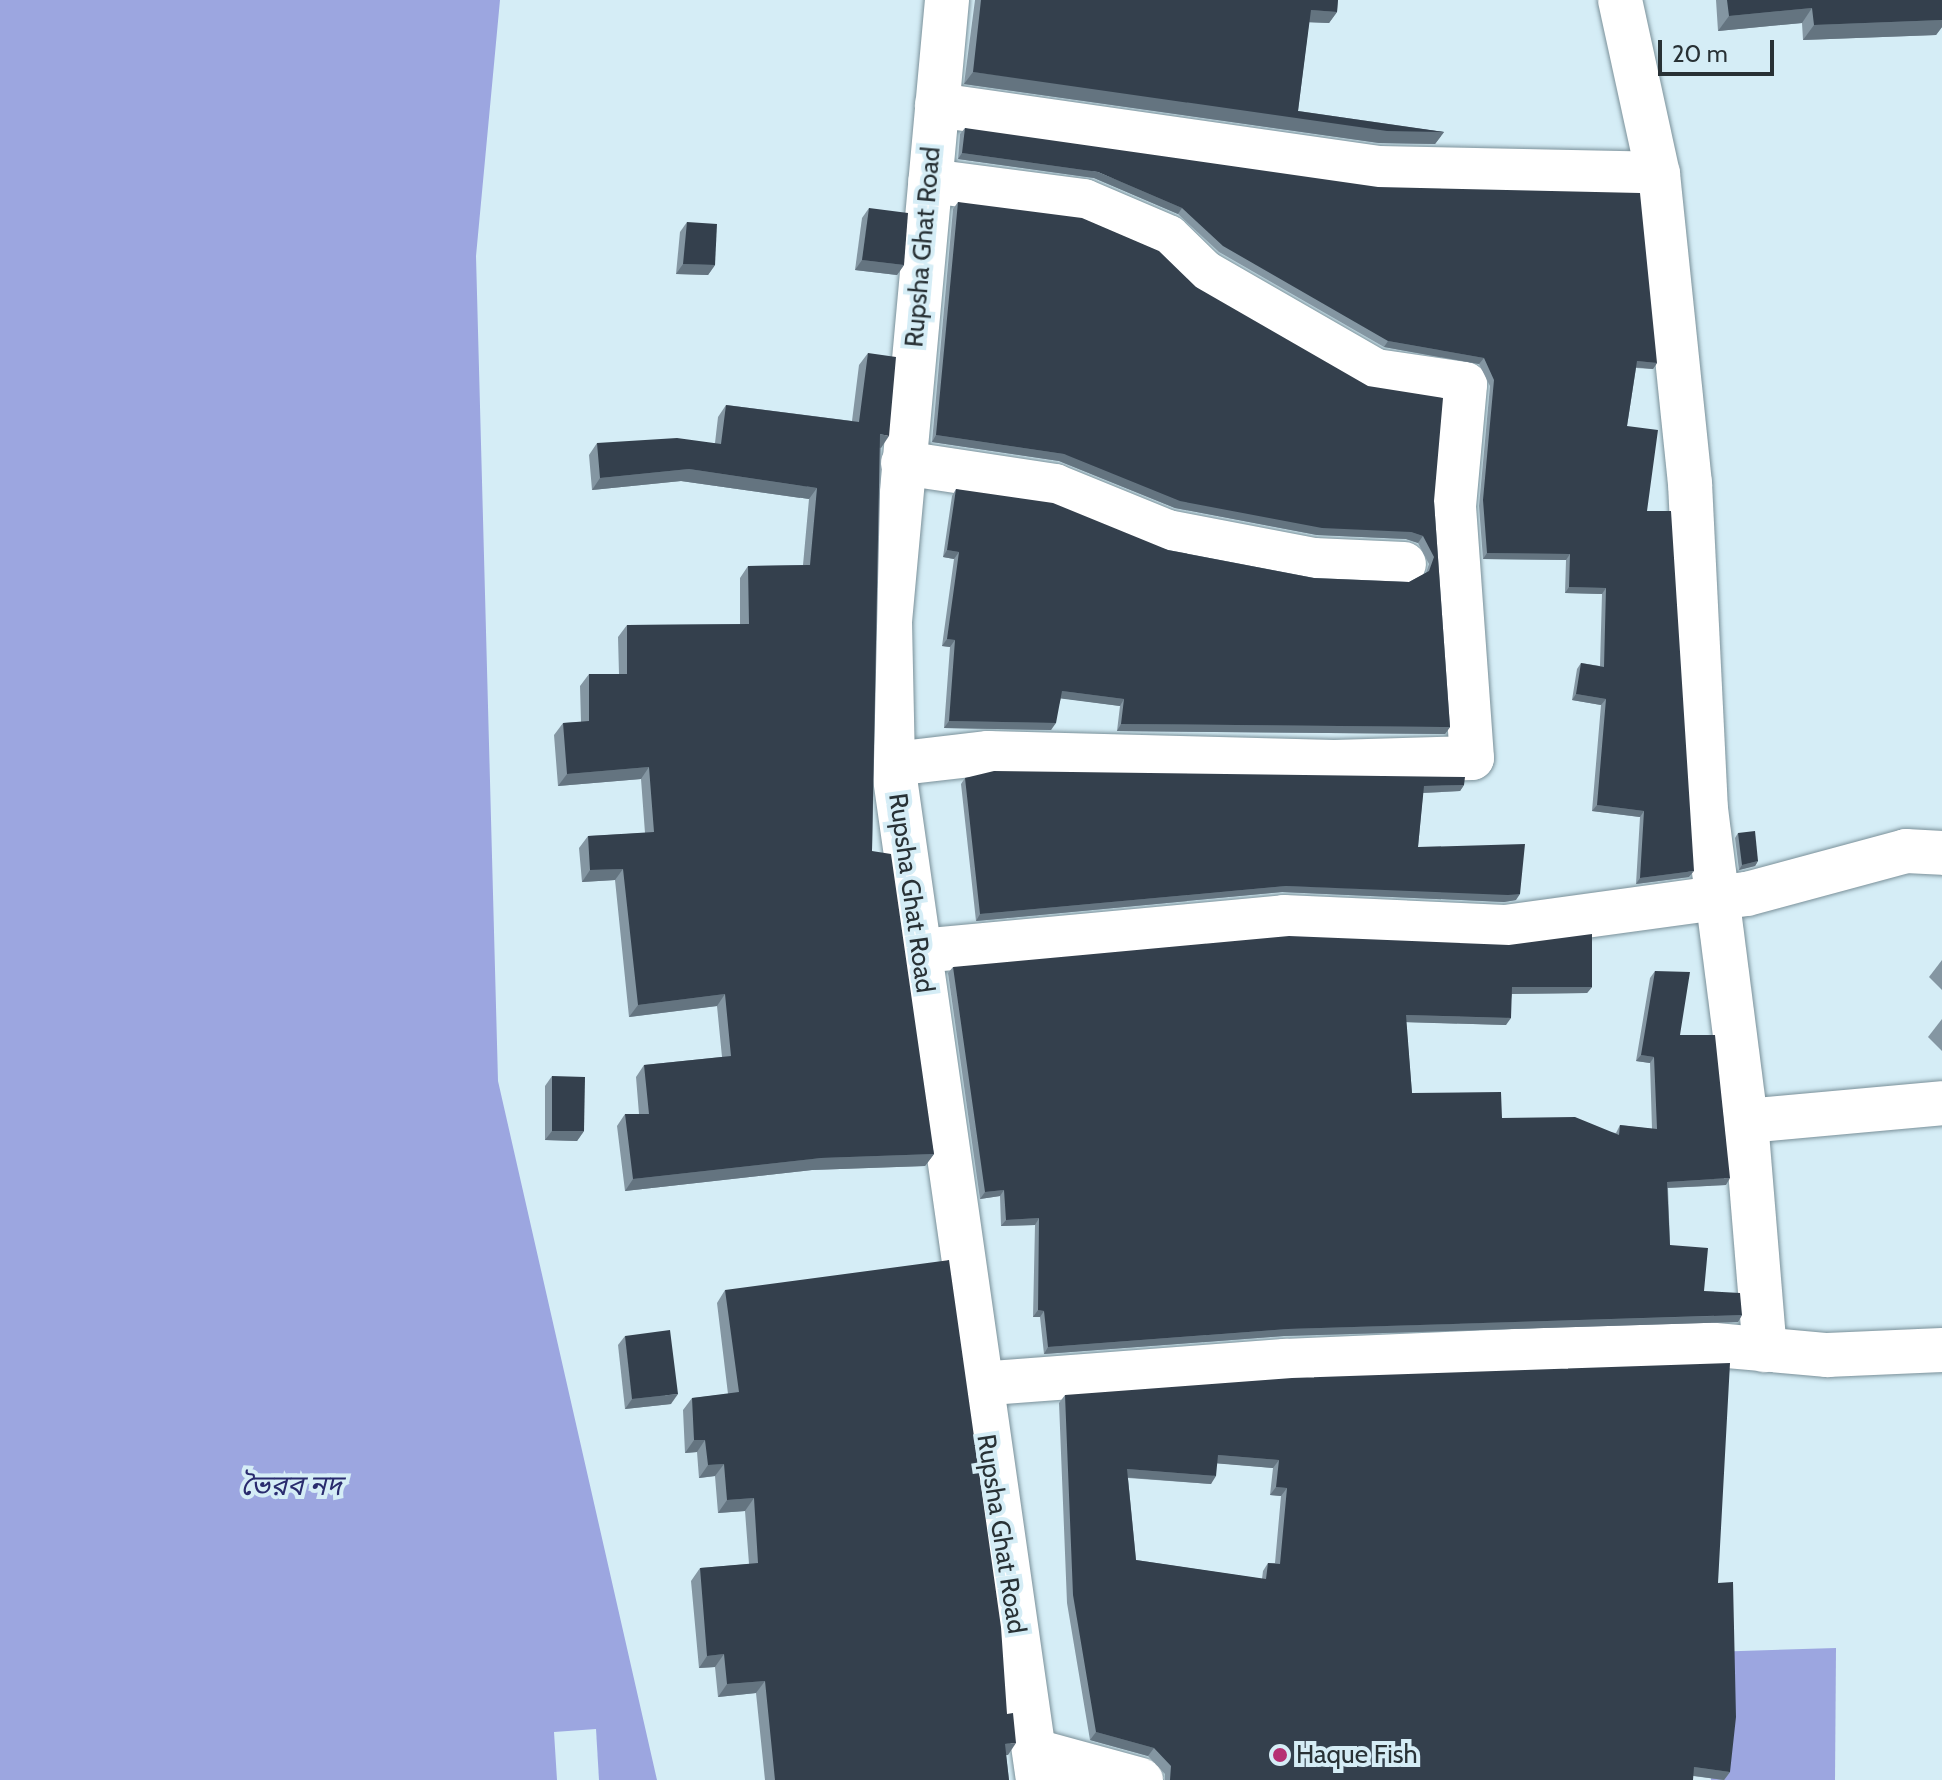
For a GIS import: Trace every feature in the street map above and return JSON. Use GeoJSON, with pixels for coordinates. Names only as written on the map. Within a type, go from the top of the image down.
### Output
{"type":"FeatureCollection","features":[{"type":"Feature","properties":{"kind":"street","name":"Rupsha Ghat Road"},"geometry":{"type":"LineString","coordinates":[[947,0],[890,622],[893,764],[978,1384],[1036,1766]]}},
{"type":"Feature","properties":{"kind":"street"},"geometry":{"type":"LineString","coordinates":[[1620,0],[1658,174],[1690,483],[1706,809],[1721,898],[1746,1121],[1765,1350]]}},
{"type":"Feature","properties":{"kind":"street"},"geometry":{"type":"LineString","coordinates":[[937,105],[1377,168],[1658,174]]}},
{"type":"Feature","properties":{"kind":"street"},"geometry":{"type":"LineString","coordinates":[[893,764],[1002,753],[1334,762],[1472,758],[1454,506],[1465,384],[1376,371],[1204,272],[1168,237],[1084,201],[930,181]]}},
{"type":"Feature","properties":{"kind":"street"},"geometry":{"type":"LineString","coordinates":[[903,463],[1055,486],[1168,532],[1314,560],[1404,564]]}},
{"type":"Feature","properties":{"kind":"street"},"geometry":{"type":"LineString","coordinates":[[920,951],[1284,917],[1505,927],[1721,898],[1906,851],[1942,853]]}},
{"type":"Feature","properties":{"kind":"street"},"geometry":{"type":"LineString","coordinates":[[1746,1121],[1942,1103]]}},
{"type":"Feature","properties":{"kind":"street"},"geometry":{"type":"LineString","coordinates":[[978,1384],[1285,1361],[1694,1343],[1765,1350],[1942,1350]]}},
{"type":"Feature","properties":{"kind":"street"},"geometry":{"type":"LineString","coordinates":[[1036,1766],[1141,1780]]}},
{"type":"Feature","properties":{"kind":"water","name":"ভৈরব নদ"},"geometry":{"type":"Polygon","coordinates":[[[0,0],[500,0],[476,256],[498,1081],[657,1780],[0,1780],[0,0]]]}},
{"type":"Feature","properties":{"kind":"water"},"geometry":{"type":"Polygon","coordinates":[[[1836,1648],[1835,1780],[1711,1780],[1710,1652],[1836,1648]]]}},
{"type":"Feature","properties":{"kind":"pier"},"geometry":{"type":"Polygon","coordinates":[[[596,1729],[599,1780],[557,1780],[554,1732],[596,1729]]]}},
{"type":"Feature","properties":{"kind":"building"},"geometry":{"type":"Polygon","coordinates":[[[981,0],[1338,0],[1337,12],[1311,10],[1298,111],[1444,132],[1387,131],[973,72],[981,0]]]}},
{"type":"Feature","properties":{"kind":"building"},"geometry":{"type":"Polygon","coordinates":[[[1727,0],[1942,0],[1942,20],[1814,25],[1812,8],[1729,16],[1727,0]]]}},
{"type":"Feature","properties":{"kind":"building"},"geometry":{"type":"Polygon","coordinates":[[[965,128],[1378,187],[1640,193],[1657,363],[1637,361],[1627,426],[1658,430],[1647,511],[1671,511],[1694,871],[1640,878],[1644,811],[1597,805],[1606,699],[1576,694],[1581,663],[1604,667],[1606,588],[1569,587],[1570,554],[1487,553],[1483,500],[1494,380],[1484,358],[1388,341],[1223,246],[1182,208],[1098,172],[962,153],[965,128]]]}},
{"type":"Feature","properties":{"kind":"building"},"geometry":{"type":"Polygon","coordinates":[[[958,202],[1082,218],[1159,251],[1196,287],[1368,386],[1443,398],[1434,501],[1450,727],[1121,724],[1124,699],[1062,691],[1056,723],[949,721],[955,640],[947,639],[959,552],[947,550],[956,489],[1053,503],[1168,550],[1314,578],[1409,582],[1429,571],[1434,557],[1423,536],[1411,532],[1322,528],[1180,501],[1064,454],[936,435],[958,202]]]}},
{"type":"Feature","properties":{"kind":"building"},"geometry":{"type":"Polygon","coordinates":[[[869,208],[908,213],[904,265],[862,260],[869,208]]]}},
{"type":"Feature","properties":{"kind":"building"},"geometry":{"type":"Polygon","coordinates":[[[687,222],[717,224],[715,265],[683,264],[687,222]]]}},
{"type":"Feature","properties":{"kind":"building"},"geometry":{"type":"Polygon","coordinates":[[[868,353],[896,357],[889,436],[880,434],[872,851],[891,854],[934,1154],[821,1158],[633,1179],[625,1114],[649,1114],[644,1065],[731,1056],[725,994],[638,1005],[623,869],[590,870],[588,836],[654,832],[649,767],[567,774],[563,723],[589,721],[589,674],[627,674],[627,625],[749,624],[748,566],[810,565],[817,488],[689,469],[600,478],[597,443],[677,438],[721,444],[726,405],[859,422],[868,353]]]}},
{"type":"Feature","properties":{"kind":"building"},"geometry":{"type":"Polygon","coordinates":[[[994,771],[1465,777],[1464,785],[1424,786],[1418,847],[1525,844],[1520,894],[1286,886],[980,914],[965,778],[994,771]]]}},
{"type":"Feature","properties":{"kind":"building"},"geometry":{"type":"Polygon","coordinates":[[[1755,831],[1758,861],[1742,865],[1738,833],[1755,831]]]}},
{"type":"Feature","properties":{"kind":"building"},"geometry":{"type":"Polygon","coordinates":[[[1592,934],[1592,987],[1512,987],[1511,1018],[1406,1015],[1412,1093],[1501,1092],[1502,1118],[1575,1117],[1619,1135],[1620,1125],[1657,1129],[1654,1057],[1641,1055],[1655,971],[1690,972],[1680,1035],[1715,1035],[1730,1178],[1667,1182],[1670,1245],[1708,1248],[1704,1291],[1740,1293],[1742,1315],[1288,1329],[1048,1347],[1044,1311],[1038,1310],[1039,1218],[1006,1220],[1004,1190],[985,1192],[953,967],[1289,936],[1509,945],[1592,934]]]}},
{"type":"Feature","properties":{"kind":"building"},"geometry":{"type":"Polygon","coordinates":[[[552,1076],[585,1077],[584,1131],[552,1131],[552,1076]]]}},
{"type":"Feature","properties":{"kind":"building"},"geometry":{"type":"Polygon","coordinates":[[[949,1260],[1001,1627],[1007,1714],[1013,1713],[1016,1743],[1005,1744],[1009,1780],[775,1780],[765,1681],[727,1684],[724,1654],[707,1656],[700,1568],[758,1563],[754,1498],[727,1500],[724,1464],[708,1465],[705,1440],[694,1440],[692,1398],[739,1392],[725,1290],[949,1260]]]}},
{"type":"Feature","properties":{"kind":"building"},"geometry":{"type":"Polygon","coordinates":[[[670,1330],[678,1394],[632,1399],[625,1336],[670,1330]]]}},
{"type":"Feature","properties":{"kind":"building"},"geometry":{"type":"Polygon","coordinates":[[[1730,1363],[1718,1583],[1733,1582],[1736,1717],[1730,1772],[1694,1767],[1693,1780],[1170,1780],[1171,1766],[1154,1748],[1096,1732],[1073,1595],[1065,1395],[1292,1378],[1730,1363]],[[1218,1455],[1216,1476],[1127,1469],[1136,1560],[1266,1579],[1268,1563],[1280,1564],[1287,1488],[1276,1487],[1279,1460],[1218,1455]]]}},
{"type":"Feature","properties":{"kind":"place","name":"Haque Fish"},"geometry":{"type":"Point","coordinates":[1280,1755]}}]}
